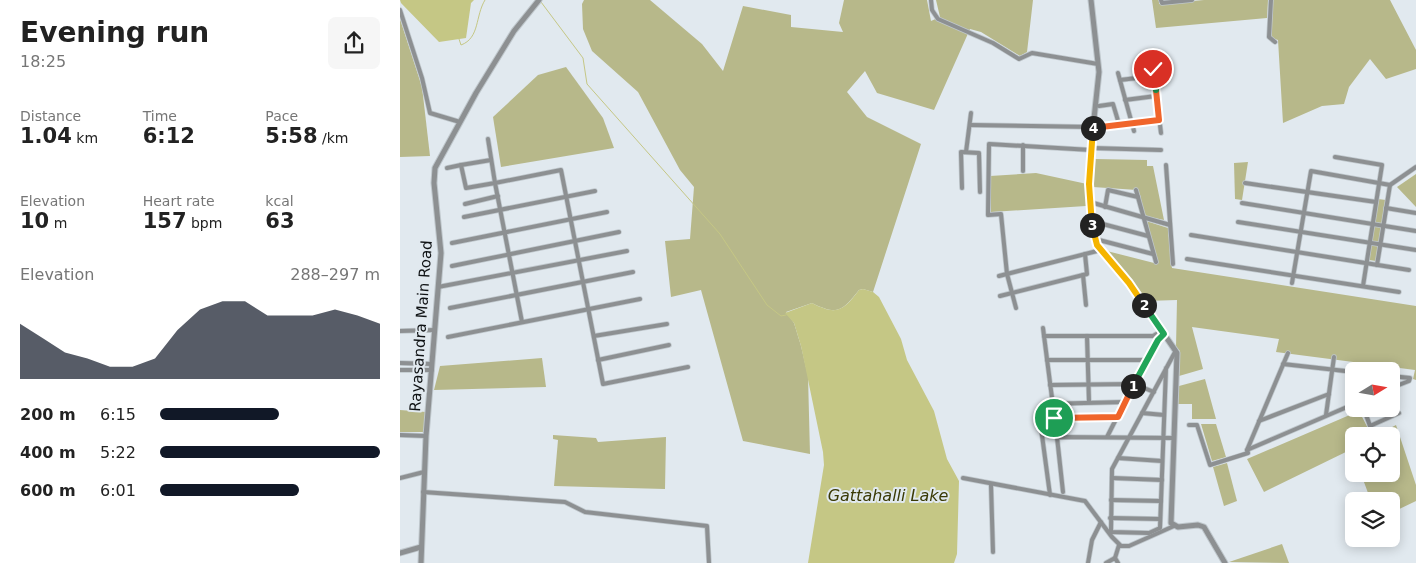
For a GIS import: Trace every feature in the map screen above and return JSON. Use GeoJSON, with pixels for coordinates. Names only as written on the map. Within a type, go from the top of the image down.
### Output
{"type":"FeatureCollection","features":[{"type":"Feature","properties":{"kind":"street","name":"Rayasandra Main Road"},"geometry":{"type":"LineString","coordinates":[[421,563],[426,436],[441,253],[434,174],[438,162],[460,122],[514,31],[539,0]]}},
{"type":"Feature","properties":{"kind":"street"},"geometry":{"type":"LineString","coordinates":[[932,0],[932,10],[938,19],[992,43],[1019,59],[1032,53],[1098,64]]}},
{"type":"Feature","properties":{"kind":"street"},"geometry":{"type":"LineString","coordinates":[[1091,0],[1098,64],[1091,149],[1090,220],[1097,245],[1129,283],[1178,353],[1171,513],[1171,523],[1174,526]]}},
{"type":"Feature","properties":{"kind":"street"},"geometry":{"type":"LineString","coordinates":[[1160,0],[1162,3],[1192,0]]}},
{"type":"Feature","properties":{"kind":"street"},"geometry":{"type":"LineString","coordinates":[[1271,0],[1269,37],[1275,42]]}},
{"type":"Feature","properties":{"kind":"street"},"geometry":{"type":"LineString","coordinates":[[400,10],[422,78],[430,113],[460,122]]}},
{"type":"Feature","properties":{"kind":"street"},"geometry":{"type":"LineString","coordinates":[[1153,69],[1161,133]]}},
{"type":"Feature","properties":{"kind":"street"},"geometry":{"type":"LineString","coordinates":[[1118,73],[1134,131]]}},
{"type":"Feature","properties":{"kind":"street"},"geometry":{"type":"LineString","coordinates":[[1120,80],[1154,76]]}},
{"type":"Feature","properties":{"kind":"street"},"geometry":{"type":"LineString","coordinates":[[1126,100],[1156,96]]}},
{"type":"Feature","properties":{"kind":"street"},"geometry":{"type":"LineString","coordinates":[[1099,106],[1112,104],[1118,124]]}},
{"type":"Feature","properties":{"kind":"street"},"geometry":{"type":"LineString","coordinates":[[966,152],[971,114]]}},
{"type":"Feature","properties":{"kind":"street"},"geometry":{"type":"LineString","coordinates":[[970,124],[1093,127],[1159,120]]}},
{"type":"Feature","properties":{"kind":"street"},"geometry":{"type":"LineString","coordinates":[[488,139],[522,322]]}},
{"type":"Feature","properties":{"kind":"street"},"geometry":{"type":"LineString","coordinates":[[1016,308],[1007,274],[1001,214],[988,215],[989,144],[1161,150]]}},
{"type":"Feature","properties":{"kind":"street"},"geometry":{"type":"LineString","coordinates":[[1023,145],[1023,171]]}},
{"type":"Feature","properties":{"kind":"street"},"geometry":{"type":"LineString","coordinates":[[962,188],[961,152],[981,154],[980,192]]}},
{"type":"Feature","properties":{"kind":"street"},"geometry":{"type":"LineString","coordinates":[[1335,158],[1382,165],[1363,286]]}},
{"type":"Feature","properties":{"kind":"street"},"geometry":{"type":"LineString","coordinates":[[447,168],[492,160]]}},
{"type":"Feature","properties":{"kind":"street"},"geometry":{"type":"LineString","coordinates":[[1166,165],[1172,264]]}},
{"type":"Feature","properties":{"kind":"street"},"geometry":{"type":"LineString","coordinates":[[461,166],[466,188],[561,170],[603,384],[688,367]]}},
{"type":"Feature","properties":{"kind":"street"},"geometry":{"type":"LineString","coordinates":[[1292,284],[1311,171],[1390,185],[1416,167]]}},
{"type":"Feature","properties":{"kind":"street"},"geometry":{"type":"LineString","coordinates":[[1245,183],[1376,202]]}},
{"type":"Feature","properties":{"kind":"street"},"geometry":{"type":"LineString","coordinates":[[1378,265],[1390,185]]}},
{"type":"Feature","properties":{"kind":"street"},"geometry":{"type":"LineString","coordinates":[[1105,207],[1108,190],[1138,197]]}},
{"type":"Feature","properties":{"kind":"street"},"geometry":{"type":"LineString","coordinates":[[1136,190],[1156,262]]}},
{"type":"Feature","properties":{"kind":"street"},"geometry":{"type":"LineString","coordinates":[[464,217],[595,191]]}},
{"type":"Feature","properties":{"kind":"street"},"geometry":{"type":"LineString","coordinates":[[465,204],[498,196]]}},
{"type":"Feature","properties":{"kind":"street"},"geometry":{"type":"LineString","coordinates":[[1089,202],[1170,225]]}},
{"type":"Feature","properties":{"kind":"street"},"geometry":{"type":"LineString","coordinates":[[1242,203],[1416,231]]}},
{"type":"Feature","properties":{"kind":"street"},"geometry":{"type":"LineString","coordinates":[[1386,208],[1416,213]]}},
{"type":"Feature","properties":{"kind":"street"},"geometry":{"type":"LineString","coordinates":[[452,243],[607,212]]}},
{"type":"Feature","properties":{"kind":"street"},"geometry":{"type":"LineString","coordinates":[[1238,222],[1416,250]]}},
{"type":"Feature","properties":{"kind":"street"},"geometry":{"type":"LineString","coordinates":[[1099,223],[1148,236]]}},
{"type":"Feature","properties":{"kind":"street"},"geometry":{"type":"LineString","coordinates":[[452,266],[619,232]]}},
{"type":"Feature","properties":{"kind":"street"},"geometry":{"type":"LineString","coordinates":[[1191,235],[1409,270]]}},
{"type":"Feature","properties":{"kind":"street"},"geometry":{"type":"LineString","coordinates":[[1099,240],[1153,254]]}},
{"type":"Feature","properties":{"kind":"street"},"geometry":{"type":"LineString","coordinates":[[999,276],[1101,250]]}},
{"type":"Feature","properties":{"kind":"street"},"geometry":{"type":"LineString","coordinates":[[438,287],[627,251]]}},
{"type":"Feature","properties":{"kind":"street"},"geometry":{"type":"LineString","coordinates":[[1000,296],[1087,274],[1084,254]]}},
{"type":"Feature","properties":{"kind":"street"},"geometry":{"type":"LineString","coordinates":[[1188,258],[1399,292]]}},
{"type":"Feature","properties":{"kind":"street"},"geometry":{"type":"LineString","coordinates":[[450,308],[633,272]]}},
{"type":"Feature","properties":{"kind":"street"},"geometry":{"type":"LineString","coordinates":[[1083,275],[1086,305]]}},
{"type":"Feature","properties":{"kind":"street"},"geometry":{"type":"LineString","coordinates":[[448,337],[640,299]]}},
{"type":"Feature","properties":{"kind":"street"},"geometry":{"type":"LineString","coordinates":[[594,336],[667,324]]}},
{"type":"Feature","properties":{"kind":"street"},"geometry":{"type":"LineString","coordinates":[[1043,328],[1063,492]]}},
{"type":"Feature","properties":{"kind":"street"},"geometry":{"type":"LineString","coordinates":[[400,331],[435,330]]}},
{"type":"Feature","properties":{"kind":"street"},"geometry":{"type":"LineString","coordinates":[[1044,336],[1153,336],[1163,333]]}},
{"type":"Feature","properties":{"kind":"street"},"geometry":{"type":"LineString","coordinates":[[1107,437],[1146,360],[1163,333]]}},
{"type":"Feature","properties":{"kind":"street"},"geometry":{"type":"LineString","coordinates":[[1087,336],[1089,402]]}},
{"type":"Feature","properties":{"kind":"street"},"geometry":{"type":"LineString","coordinates":[[598,360],[669,345]]}},
{"type":"Feature","properties":{"kind":"street"},"geometry":{"type":"LineString","coordinates":[[1166,368],[1160,528],[1149,533],[1111,532],[1112,468],[1154,392],[1166,368],[1175,352]]}},
{"type":"Feature","properties":{"kind":"street"},"geometry":{"type":"LineString","coordinates":[[1189,425],[1197,424],[1210,464],[1248,453],[1247,450],[1288,353]]}},
{"type":"Feature","properties":{"kind":"street"},"geometry":{"type":"LineString","coordinates":[[1326,415],[1334,357]]}},
{"type":"Feature","properties":{"kind":"street"},"geometry":{"type":"LineString","coordinates":[[1047,360],[1146,360]]}},
{"type":"Feature","properties":{"kind":"street"},"geometry":{"type":"LineString","coordinates":[[400,363],[432,364]]}},
{"type":"Feature","properties":{"kind":"street"},"geometry":{"type":"LineString","coordinates":[[1283,364],[1345,371]]}},
{"type":"Feature","properties":{"kind":"street"},"geometry":{"type":"LineString","coordinates":[[400,370],[432,370]]}},
{"type":"Feature","properties":{"kind":"street"},"geometry":{"type":"LineString","coordinates":[[1400,377],[1410,378],[1409,381],[1400,384]]}},
{"type":"Feature","properties":{"kind":"street"},"geometry":{"type":"LineString","coordinates":[[1050,385],[1134,384],[1154,392]]}},
{"type":"Feature","properties":{"kind":"street"},"geometry":{"type":"LineString","coordinates":[[1259,422],[1329,394]]}},
{"type":"Feature","properties":{"kind":"street"},"geometry":{"type":"LineString","coordinates":[[1044,404],[1052,402],[1125,402]]}},
{"type":"Feature","properties":{"kind":"street"},"geometry":{"type":"LineString","coordinates":[[1247,450],[1345,408]]}},
{"type":"Feature","properties":{"kind":"street"},"geometry":{"type":"LineString","coordinates":[[1039,413],[1050,496]]}},
{"type":"Feature","properties":{"kind":"street"},"geometry":{"type":"LineString","coordinates":[[1142,413],[1164,415]]}},
{"type":"Feature","properties":{"kind":"street"},"geometry":{"type":"LineString","coordinates":[[1054,418],[1118,417]]}},
{"type":"Feature","properties":{"kind":"street"},"geometry":{"type":"LineString","coordinates":[[1367,418],[1370,426],[1388,418]]}},
{"type":"Feature","properties":{"kind":"street"},"geometry":{"type":"LineString","coordinates":[[400,435],[426,436]]}},
{"type":"Feature","properties":{"kind":"street"},"geometry":{"type":"LineString","coordinates":[[1057,437],[1174,438]]}},
{"type":"Feature","properties":{"kind":"street"},"geometry":{"type":"LineString","coordinates":[[1118,458],[1162,461]]}},
{"type":"Feature","properties":{"kind":"street"},"geometry":{"type":"LineString","coordinates":[[400,478],[424,472]]}},
{"type":"Feature","properties":{"kind":"street"},"geometry":{"type":"LineString","coordinates":[[963,478],[991,485],[1085,501],[1118,546],[1115,558],[1118,563]]}},
{"type":"Feature","properties":{"kind":"street"},"geometry":{"type":"LineString","coordinates":[[1112,478],[1162,480]]}},
{"type":"Feature","properties":{"kind":"street"},"geometry":{"type":"LineString","coordinates":[[991,485],[993,552]]}},
{"type":"Feature","properties":{"kind":"street"},"geometry":{"type":"LineString","coordinates":[[423,492],[565,502],[585,512],[707,526],[709,563]]}},
{"type":"Feature","properties":{"kind":"street"},"geometry":{"type":"LineString","coordinates":[[1111,500],[1161,501]]}},
{"type":"Feature","properties":{"kind":"street"},"geometry":{"type":"LineString","coordinates":[[1110,518],[1160,519]]}},
{"type":"Feature","properties":{"kind":"street"},"geometry":{"type":"LineString","coordinates":[[1088,563],[1092,540],[1101,522]]}},
{"type":"Feature","properties":{"kind":"street"},"geometry":{"type":"LineString","coordinates":[[1118,546],[1129,546],[1174,526],[1204,526],[1225,563]]}},
{"type":"Feature","properties":{"kind":"street"},"geometry":{"type":"LineString","coordinates":[[400,553],[421,547]]}},
{"type":"Feature","properties":{"kind":"street"},"geometry":{"type":"LineString","coordinates":[[1106,563],[1115,558]]}},
{"type":"Feature","properties":{"kind":"shaded area"},"geometry":{"type":"Polygon","coordinates":[[[584,0],[650,0],[702,44],[723,71],[743,6],[791,15],[791,27],[843,32],[839,23],[844,0],[927,0],[931,21],[940,17],[936,0],[1033,0],[1027,52],[1020,56],[981,32],[970,29],[934,110],[877,93],[865,71],[847,92],[867,117],[921,144],[873,292],[863,289],[859,290],[844,307],[839,309],[828,309],[812,303],[786,312],[794,323],[808,376],[810,454],[743,441],[701,290],[671,297],[665,241],[690,239],[694,187],[680,170],[638,92],[592,51],[583,29],[582,4],[584,0]]]}},
{"type":"Feature","properties":{"kind":"shaded area"},"geometry":{"type":"Polygon","coordinates":[[[1152,0],[1159,0],[1159,4],[1204,0],[1268,0],[1267,18],[1156,28],[1152,0]]]}},
{"type":"Feature","properties":{"kind":"shaded area"},"geometry":{"type":"Polygon","coordinates":[[[1273,0],[1390,0],[1416,50],[1416,69],[1386,79],[1370,59],[1349,87],[1344,104],[1322,106],[1283,123],[1278,40],[1271,38],[1273,0]]]}},
{"type":"Feature","properties":{"kind":"shaded area"},"geometry":{"type":"Polygon","coordinates":[[[400,19],[422,87],[430,156],[400,157],[400,19]]]}},
{"type":"Feature","properties":{"kind":"shaded area"},"geometry":{"type":"Polygon","coordinates":[[[566,67],[603,118],[614,148],[501,167],[493,117],[538,75],[566,67]]]}},
{"type":"Feature","properties":{"kind":"shaded area"},"geometry":{"type":"Polygon","coordinates":[[[1095,159],[1147,160],[1147,166],[1153,166],[1164,220],[1144,216],[1137,190],[1093,187],[1095,159]]]}},
{"type":"Feature","properties":{"kind":"shaded area"},"geometry":{"type":"Polygon","coordinates":[[[1248,162],[1242,200],[1235,199],[1234,163],[1248,162]]]}},
{"type":"Feature","properties":{"kind":"shaded area"},"geometry":{"type":"Polygon","coordinates":[[[1036,173],[1087,184],[1086,206],[991,212],[990,176],[1036,173]]]}},
{"type":"Feature","properties":{"kind":"shaded area"},"geometry":{"type":"Polygon","coordinates":[[[1416,174],[1416,207],[1397,187],[1416,174]]]}},
{"type":"Feature","properties":{"kind":"shaded area"},"geometry":{"type":"Polygon","coordinates":[[[1378,199],[1386,200],[1376,261],[1369,260],[1378,199]]]}},
{"type":"Feature","properties":{"kind":"shaded area"},"geometry":{"type":"Polygon","coordinates":[[[1146,221],[1168,228],[1172,268],[1416,306],[1416,380],[1413,379],[1415,370],[1400,368],[1400,362],[1353,362],[1276,352],[1279,339],[1192,327],[1203,369],[1179,376],[1180,351],[1176,347],[1177,300],[1146,301],[1126,272],[1103,250],[1158,264],[1146,221]]]}},
{"type":"Feature","properties":{"kind":"shaded area"},"geometry":{"type":"Polygon","coordinates":[[[542,358],[546,387],[434,390],[440,366],[542,358]]]}},
{"type":"Feature","properties":{"kind":"shaded area"},"geometry":{"type":"Polygon","coordinates":[[[1205,379],[1216,419],[1192,419],[1192,404],[1178,404],[1179,386],[1205,379]]]}},
{"type":"Feature","properties":{"kind":"shaded area"},"geometry":{"type":"Polygon","coordinates":[[[400,410],[426,412],[425,432],[400,432],[400,410]]]}},
{"type":"Feature","properties":{"kind":"shaded area"},"geometry":{"type":"Polygon","coordinates":[[[1345,417],[1363,418],[1367,427],[1345,427],[1345,452],[1264,492],[1247,459],[1345,417]]]}},
{"type":"Feature","properties":{"kind":"shaded area"},"geometry":{"type":"Polygon","coordinates":[[[1201,424],[1216,424],[1226,457],[1212,461],[1201,424]]]}},
{"type":"Feature","properties":{"kind":"shaded area"},"geometry":{"type":"Polygon","coordinates":[[[553,435],[596,438],[598,442],[666,437],[665,489],[554,486],[558,440],[553,439],[553,435]]]}},
{"type":"Feature","properties":{"kind":"shaded area"},"geometry":{"type":"Polygon","coordinates":[[[1400,437],[1416,485],[1416,501],[1400,509],[1400,492],[1368,492],[1364,482],[1400,482],[1400,437]]]}},
{"type":"Feature","properties":{"kind":"shaded area"},"geometry":{"type":"Polygon","coordinates":[[[1227,463],[1237,501],[1224,506],[1213,467],[1227,463]]]}},
{"type":"Feature","properties":{"kind":"shaded area"},"geometry":{"type":"Polygon","coordinates":[[[1282,544],[1289,563],[1229,562],[1282,544]]]}},
{"type":"Feature","properties":{"kind":"water"},"geometry":{"type":"Polygon","coordinates":[[[400,0],[474,0],[471,3],[466,38],[439,42],[400,0]]]}},
{"type":"Feature","properties":{"kind":"water","name":"Gattahalli Lake"},"geometry":{"type":"Polygon","coordinates":[[[863,289],[873,292],[879,297],[901,339],[907,360],[934,411],[947,459],[959,481],[957,554],[954,563],[808,563],[824,465],[823,452],[801,346],[794,323],[785,313],[812,303],[828,309],[839,309],[844,307],[859,290],[863,289]]]}},
{"type":"Feature","properties":{"kind":"waterway"},"geometry":{"type":"LineString","coordinates":[[459,39],[461,45],[471,37],[485,0]]}},
{"type":"Feature","properties":{"kind":"waterway"},"geometry":{"type":"LineString","coordinates":[[541,2],[583,58],[587,84],[720,234],[767,305],[781,316],[786,315]]}},
{"type":"Feature","properties":{"kind":"route"},"geometry":{"type":"LineString","coordinates":[[1054,418],[1118,417],[1146,360],[1158,340],[1164,334],[1129,283],[1097,245],[1090,220],[1089,202],[1093,127],[1159,120],[1153,69]]}}]}
